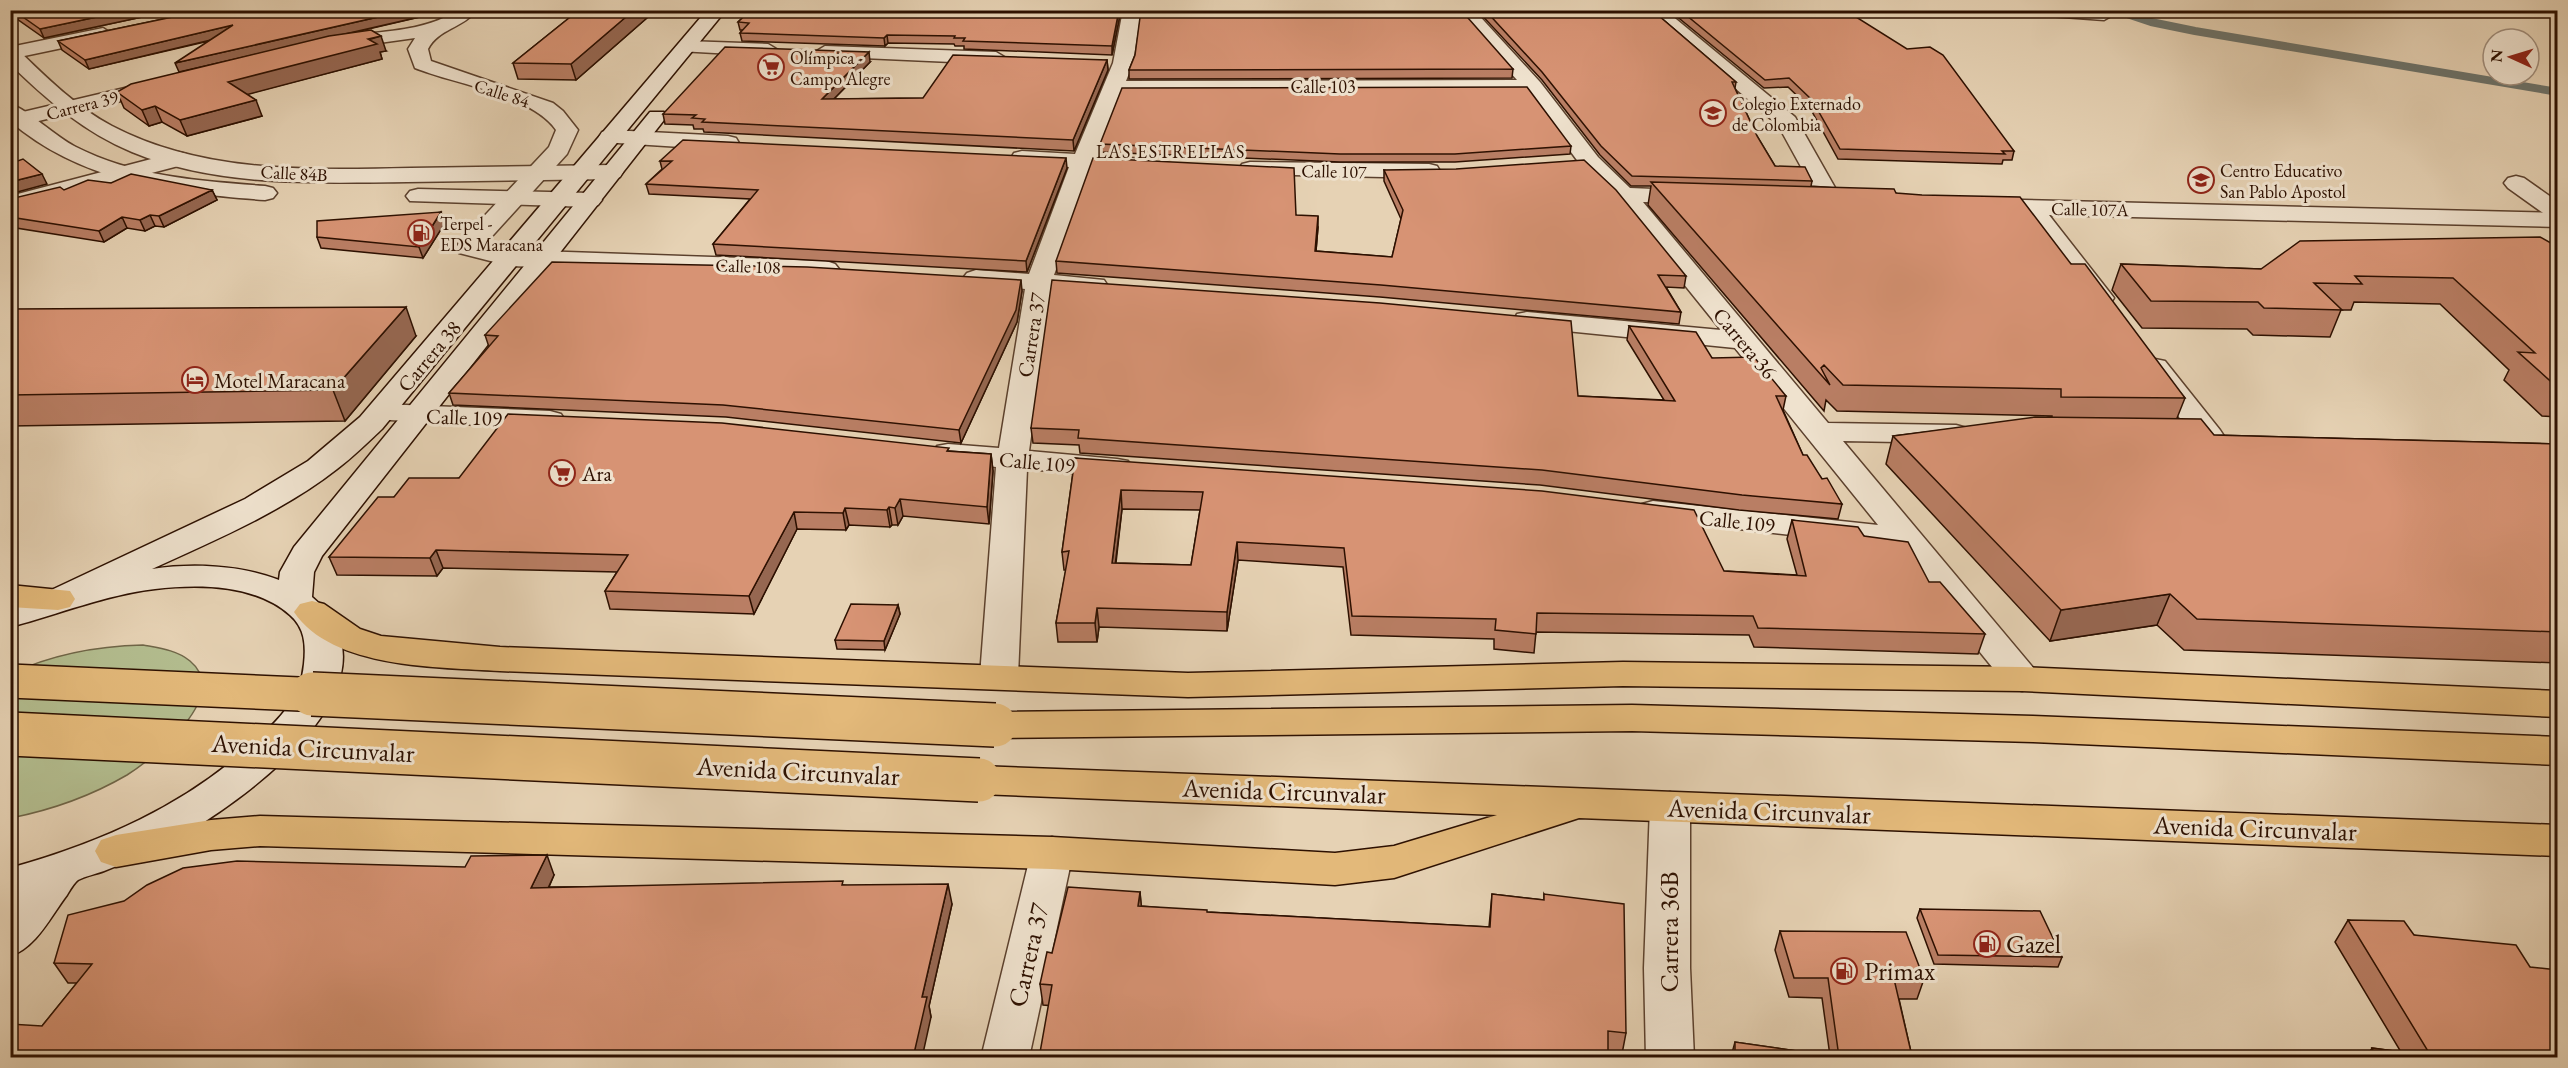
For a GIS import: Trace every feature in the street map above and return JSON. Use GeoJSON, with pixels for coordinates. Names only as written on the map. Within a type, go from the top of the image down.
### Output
{"type":"FeatureCollection","features":[{"type":"Feature","properties":{"kind":"highway"},"geometry":{"type":"LineString","coordinates":[[10,596],[58,599]]}},
{"type":"Feature","properties":{"kind":"highway"},"geometry":{"type":"LineString","coordinates":[[303,605],[347,637],[427,654],[1188,685],[1623,674],[2022,679],[2558,704]]}},
{"type":"Feature","properties":{"kind":"highway"},"geometry":{"type":"LineString","coordinates":[[10,681],[995,725],[1632,718],[2033,729],[2558,750]]}},
{"type":"Feature","properties":{"kind":"highway"},"geometry":{"type":"LineString","coordinates":[[1188,685],[1335,722]]}},
{"type":"Feature","properties":{"kind":"highway","name":"Avenida Circunvalar"},"geometry":{"type":"LineString","coordinates":[[10,734],[979,780],[2558,841]]}},
{"type":"Feature","properties":{"kind":"highway"},"geometry":{"type":"LineString","coordinates":[[116,851],[211,835],[260,831],[1052,853],[1335,869],[1394,862],[1584,802]]}},
{"type":"Feature","properties":{"kind":"street","name":"Calle 84"},"geometry":{"type":"LineString","coordinates":[[468,10],[454,21],[435,29],[423,39],[418,49],[422,64],[447,75],[534,102],[556,115],[567,130],[559,149],[468,248],[510,258]]}},
{"type":"Feature","properties":{"kind":"street","name":"Carrera 36"},"geometry":{"type":"LineString","coordinates":[[1464,10],[1533,86],[1579,163],[1623,195],[1740,339],[1821,432],[2022,679]]}},
{"type":"Feature","properties":{"kind":"street"},"geometry":{"type":"LineString","coordinates":[[1653,10],[1787,122],[1830,200]]}},
{"type":"Feature","properties":{"kind":"street"},"geometry":{"type":"LineString","coordinates":[[2035,10],[2104,15]]}},
{"type":"Feature","properties":{"kind":"street","name":"Carrera 37"},"geometry":{"type":"LineString","coordinates":[[999,676],[1012,460],[1039,282],[1083,161],[1112,70],[1136,11]]}},
{"type":"Feature","properties":{"kind":"street","name":"Carrera 38"},"geometry":{"type":"LineString","coordinates":[[689,60],[713,48],[726,15]]}},
{"type":"Feature","properties":{"kind":"street","name":"Carrera 38"},"geometry":{"type":"LineString","coordinates":[[58,599],[227,521],[277,493],[320,467],[382,413],[610,137],[689,60],[726,15]]}},
{"type":"Feature","properties":{"kind":"street"},"geometry":{"type":"LineString","coordinates":[[322,46],[375,36],[435,29]]}},
{"type":"Feature","properties":{"kind":"street"},"geometry":{"type":"LineString","coordinates":[[10,53],[123,30]]}},
{"type":"Feature","properties":{"kind":"street"},"geometry":{"type":"LineString","coordinates":[[713,48],[784,50]]}},
{"type":"Feature","properties":{"kind":"street"},"geometry":{"type":"LineString","coordinates":[[808,51],[1018,59]]}},
{"type":"Feature","properties":{"kind":"street","name":"Calle 84B"},"geometry":{"type":"LineString","coordinates":[[10,53],[68,108],[105,132],[145,149],[178,159],[280,173],[349,176],[612,172]]}},
{"type":"Feature","properties":{"kind":"street","name":"Calle 103"},"geometry":{"type":"LineString","coordinates":[[1112,70],[1533,86]]}},
{"type":"Feature","properties":{"kind":"street","name":"Carrera 39"},"geometry":{"type":"LineString","coordinates":[[14,117],[68,108],[184,80]]}},
{"type":"Feature","properties":{"kind":"street","name":"Carrera 38"},"geometry":{"type":"LineString","coordinates":[[303,605],[297,572],[306,554],[671,99]]}},
{"type":"Feature","properties":{"kind":"street","name":"Calle 84B"},"geometry":{"type":"LineString","coordinates":[[14,117],[65,150],[120,175],[198,189],[274,194],[590,200]]}},
{"type":"Feature","properties":{"kind":"street"},"geometry":{"type":"LineString","coordinates":[[610,137],[748,144]]}},
{"type":"Feature","properties":{"kind":"street"},"geometry":{"type":"LineString","coordinates":[[999,157],[1153,165]]}},
{"type":"Feature","properties":{"kind":"street"},"geometry":{"type":"LineString","coordinates":[[10,204],[178,159]]}},
{"type":"Feature","properties":{"kind":"street","name":"Calle 107"},"geometry":{"type":"LineString","coordinates":[[1234,169],[1455,171]]}},
{"type":"Feature","properties":{"kind":"street"},"geometry":{"type":"LineString","coordinates":[[2558,182],[2516,183],[2558,213]]}},
{"type":"Feature","properties":{"kind":"street"},"geometry":{"type":"LineString","coordinates":[[1623,195],[1715,197]]}},
{"type":"Feature","properties":{"kind":"street","name":"Calle 107A"},"geometry":{"type":"LineString","coordinates":[[1959,205],[2558,220]]}},
{"type":"Feature","properties":{"kind":"street"},"geometry":{"type":"LineString","coordinates":[[2030,207],[2114,315]]}},
{"type":"Feature","properties":{"kind":"street","name":"Calle 108"},"geometry":{"type":"LineString","coordinates":[[510,258],[855,271]]}},
{"type":"Feature","properties":{"kind":"street"},"geometry":{"type":"LineString","coordinates":[[947,276],[1121,288]]}},
{"type":"Feature","properties":{"kind":"street"},"geometry":{"type":"LineString","coordinates":[[1508,318],[1740,339]]}},
{"type":"Feature","properties":{"kind":"street"},"geometry":{"type":"LineString","coordinates":[[2136,343],[2221,436],[2174,436]]}},
{"type":"Feature","properties":{"kind":"street","name":"Calle 109"},"geometry":{"type":"LineString","coordinates":[[382,413],[584,422]]}},
{"type":"Feature","properties":{"kind":"street"},"geometry":{"type":"LineString","coordinates":[[1821,432],[1985,434]]}},
{"type":"Feature","properties":{"kind":"street","name":"Calle 109"},"geometry":{"type":"LineString","coordinates":[[916,449],[1012,460],[1141,469]]}},
{"type":"Feature","properties":{"kind":"street","name":"Calle 109"},"geometry":{"type":"LineString","coordinates":[[1622,507],[1908,538]]}},
{"type":"Feature","properties":{"kind":"street"},"geometry":{"type":"LineString","coordinates":[[10,616],[58,599],[130,582],[196,576],[252,582],[303,605],[326,642],[321,680],[298,723],[253,768],[192,812],[116,851],[62,871],[10,885]]}},
{"type":"Feature","properties":{"kind":"street","name":"Carrera 36B"},"geometry":{"type":"LineString","coordinates":[[1670,807],[1667,968],[1670,1058]]}},
{"type":"Feature","properties":{"kind":"street","name":"Carrera 37"},"geometry":{"type":"LineString","coordinates":[[1005,1058],[1052,853]]}},
{"type":"Feature","properties":{"kind":"street"},"geometry":{"type":"LineString","coordinates":[[10,939],[62,871]]}},
{"type":"Feature","properties":{"kind":"green space"},"geometry":{"type":"Polygon","coordinates":[[[143,645],[179,654],[190,661],[200,675],[202,691],[196,708],[184,725],[154,755],[113,783],[41,811],[11,818],[10,674],[42,661],[75,652],[143,645]]]}},
{"type":"Feature","properties":{"kind":"building"},"geometry":{"type":"Polygon","coordinates":[[[13,10],[130,10],[40,29],[13,10]]]}},
{"type":"Feature","properties":{"kind":"building"},"geometry":{"type":"Polygon","coordinates":[[[206,10],[409,10],[175,63],[233,25],[85,60],[58,41],[206,10]]]}},
{"type":"Feature","properties":{"kind":"building"},"geometry":{"type":"Polygon","coordinates":[[[579,10],[634,10],[571,64],[513,63],[579,10]]]}},
{"type":"Feature","properties":{"kind":"building"},"geometry":{"type":"Polygon","coordinates":[[[751,10],[1119,10],[1112,46],[963,41],[965,38],[954,38],[955,36],[887,35],[884,38],[740,33],[749,23],[738,22],[751,10]]]}},
{"type":"Feature","properties":{"kind":"building"},"geometry":{"type":"Polygon","coordinates":[[[1141,10],[1461,10],[1513,69],[1129,70],[1135,55],[1141,10]]]}},
{"type":"Feature","properties":{"kind":"building"},"geometry":{"type":"Polygon","coordinates":[[[1485,10],[1652,10],[1736,82],[1732,82],[1757,136],[1775,166],[1805,167],[1812,181],[1632,176],[1601,146],[1542,72],[1485,10]]]}},
{"type":"Feature","properties":{"kind":"building"},"geometry":{"type":"Polygon","coordinates":[[[1680,10],[1845,10],[1907,49],[1930,47],[1943,55],[2014,151],[2002,151],[2005,154],[1840,149],[1812,100],[1789,78],[1765,80],[1680,10]]]}},
{"type":"Feature","properties":{"kind":"building"},"geometry":{"type":"Polygon","coordinates":[[[371,30],[381,36],[368,39],[377,44],[228,82],[256,100],[180,120],[155,106],[142,110],[117,92],[131,84],[329,36],[371,30]]]}},
{"type":"Feature","properties":{"kind":"building"},"geometry":{"type":"Polygon","coordinates":[[[725,47],[869,52],[822,99],[923,98],[953,55],[1107,60],[1073,140],[702,122],[705,119],[692,118],[696,115],[663,114],[725,47]]]}},
{"type":"Feature","properties":{"kind":"building"},"geometry":{"type":"Polygon","coordinates":[[[1527,87],[1571,146],[1455,154],[1340,154],[1100,144],[1122,88],[1527,87]]]}},
{"type":"Feature","properties":{"kind":"building"},"geometry":{"type":"Polygon","coordinates":[[[683,140],[1066,158],[1026,261],[713,244],[758,190],[646,184],[672,161],[660,161],[683,140]]]}},
{"type":"Feature","properties":{"kind":"building"},"geometry":{"type":"Polygon","coordinates":[[[10,158],[15,162],[23,159],[42,174],[10,182],[10,158]]]}},
{"type":"Feature","properties":{"kind":"building"},"geometry":{"type":"Polygon","coordinates":[[[1093,158],[1294,168],[1296,215],[1318,216],[1315,251],[1392,257],[1403,210],[1384,170],[1456,169],[1584,160],[1616,190],[1686,276],[1658,275],[1681,312],[1381,285],[1056,261],[1093,158]]]}},
{"type":"Feature","properties":{"kind":"building"},"geometry":{"type":"Polygon","coordinates":[[[131,174],[212,190],[159,216],[150,215],[140,220],[122,217],[99,231],[10,217],[10,199],[60,187],[64,190],[88,180],[111,183],[131,174]]]}},
{"type":"Feature","properties":{"kind":"building"},"geometry":{"type":"Polygon","coordinates":[[[1651,182],[1894,189],[1896,193],[1922,195],[2020,197],[2071,264],[2085,264],[2185,398],[2061,397],[2061,389],[1843,385],[1824,365],[1821,368],[1830,385],[1651,182]]]}},
{"type":"Feature","properties":{"kind":"building"},"geometry":{"type":"Polygon","coordinates":[[[441,212],[419,247],[317,237],[317,221],[441,212]]]}},
{"type":"Feature","properties":{"kind":"building"},"geometry":{"type":"Polygon","coordinates":[[[2540,237],[2558,247],[2558,388],[2518,352],[2535,353],[2453,278],[2355,276],[2362,284],[2314,283],[2342,310],[2264,308],[2258,302],[2151,301],[2121,264],[2261,269],[2300,241],[2540,237]]]}},
{"type":"Feature","properties":{"kind":"building"},"geometry":{"type":"Polygon","coordinates":[[[552,262],[807,267],[1021,280],[1016,310],[959,430],[723,405],[449,393],[498,336],[485,335],[552,262]]]}},
{"type":"Feature","properties":{"kind":"building"},"geometry":{"type":"Polygon","coordinates":[[[1052,280],[1380,303],[1571,321],[1578,396],[1675,401],[1629,326],[1696,332],[1712,358],[1754,357],[1786,396],[1776,396],[1803,455],[1807,455],[1822,479],[1827,478],[1842,504],[1742,495],[1542,470],[1078,438],[1079,430],[1031,428],[1052,280]]]}},
{"type":"Feature","properties":{"kind":"building"},"geometry":{"type":"Polygon","coordinates":[[[406,307],[333,390],[10,395],[10,309],[406,307]]]}},
{"type":"Feature","properties":{"kind":"building"},"geometry":{"type":"Polygon","coordinates":[[[508,414],[722,423],[949,448],[947,451],[991,454],[987,507],[900,499],[895,508],[889,507],[887,510],[845,508],[843,513],[794,512],[749,596],[605,591],[628,555],[436,550],[430,558],[329,557],[378,497],[394,497],[409,478],[459,478],[508,414]]]}},
{"type":"Feature","properties":{"kind":"building"},"geometry":{"type":"Polygon","coordinates":[[[2035,417],[2201,419],[2214,435],[2558,444],[2558,632],[2197,619],[2170,594],[2061,610],[1893,436],[2035,417]]]}},
{"type":"Feature","properties":{"kind":"building"},"geometry":{"type":"Polygon","coordinates":[[[1075,458],[1542,491],[1694,510],[1724,571],[1806,576],[1792,520],[1858,527],[1864,536],[1908,542],[1929,582],[1940,582],[1985,634],[1758,628],[1753,616],[1537,613],[1536,634],[1495,630],[1496,619],[1352,616],[1344,548],[1237,542],[1227,612],[1097,608],[1095,623],[1056,623],[1069,551],[1062,552],[1075,458]],[[1121,490],[1112,563],[1191,565],[1203,492],[1121,490]]]}},
{"type":"Feature","properties":{"kind":"building"},"geometry":{"type":"Polygon","coordinates":[[[851,604],[898,605],[884,641],[835,640],[851,604]]]}},
{"type":"Feature","properties":{"kind":"building"},"geometry":{"type":"Polygon","coordinates":[[[547,855],[531,888],[843,881],[842,885],[948,884],[922,997],[927,997],[913,1058],[10,1058],[10,1024],[42,1026],[92,964],[54,963],[68,915],[124,901],[147,885],[183,868],[237,861],[465,867],[471,856],[547,855]]]}},
{"type":"Feature","properties":{"kind":"building"},"geometry":{"type":"Polygon","coordinates":[[[1068,887],[1140,892],[1138,906],[1207,910],[1207,912],[1490,927],[1492,894],[1544,900],[1544,894],[1624,904],[1626,1033],[1608,1031],[1608,1058],[1039,1058],[1052,985],[1040,984],[1047,952],[1052,953],[1068,887]]]}},
{"type":"Feature","properties":{"kind":"building","name":"Gazel"},"geometry":{"type":"Polygon","coordinates":[[[1920,909],[2040,911],[2062,957],[1938,955],[1920,909]]]}},
{"type":"Feature","properties":{"kind":"building"},"geometry":{"type":"Polygon","coordinates":[[[2348,920],[2404,921],[2414,935],[2516,945],[2530,967],[2558,970],[2558,1058],[2377,1058],[2372,1048],[2431,1056],[2348,920]]]}},
{"type":"Feature","properties":{"kind":"building"},"geometry":{"type":"Polygon","coordinates":[[[1780,931],[1906,932],[1924,979],[1894,979],[1911,1052],[1984,1058],[1726,1058],[1726,1052],[1735,1054],[1735,1042],[1839,1057],[1828,978],[1794,978],[1780,931]]]}},
{"type":"Feature","properties":{"kind":"waterway"},"geometry":{"type":"LineString","coordinates":[[2115,10],[2151,22],[2195,31],[2558,92]]}},
{"type":"Feature","properties":{"kind":"place","name":"Olímpica - Campo Alegre"},"geometry":{"type":"Point","coordinates":[771,67]}},
{"type":"Feature","properties":{"kind":"place","name":"Colegio Externado de Colombia"},"geometry":{"type":"Point","coordinates":[1713,113]}},
{"type":"Feature","properties":{"kind":"place","name":"Centro Educativo San Pablo Apostol"},"geometry":{"type":"Point","coordinates":[2201,180]}},
{"type":"Feature","properties":{"kind":"place","name":"Terpel - EDS Maracana"},"geometry":{"type":"Point","coordinates":[421,233]}},
{"type":"Feature","properties":{"kind":"place","name":"Motel Maracana"},"geometry":{"type":"Point","coordinates":[195,380]}},
{"type":"Feature","properties":{"kind":"place","name":"Ara"},"geometry":{"type":"Point","coordinates":[562,473]}},
{"type":"Feature","properties":{"kind":"place","name":"Gazel"},"geometry":{"type":"Point","coordinates":[1987,944]}},
{"type":"Feature","properties":{"kind":"place","name":"Primax"},"geometry":{"type":"Point","coordinates":[1844,971]}},
{"type":"Feature","properties":{"kind":"district","name":"LAS ESTRELLAS"},"geometry":{"type":"Point","coordinates":[1171,151]}}]}
